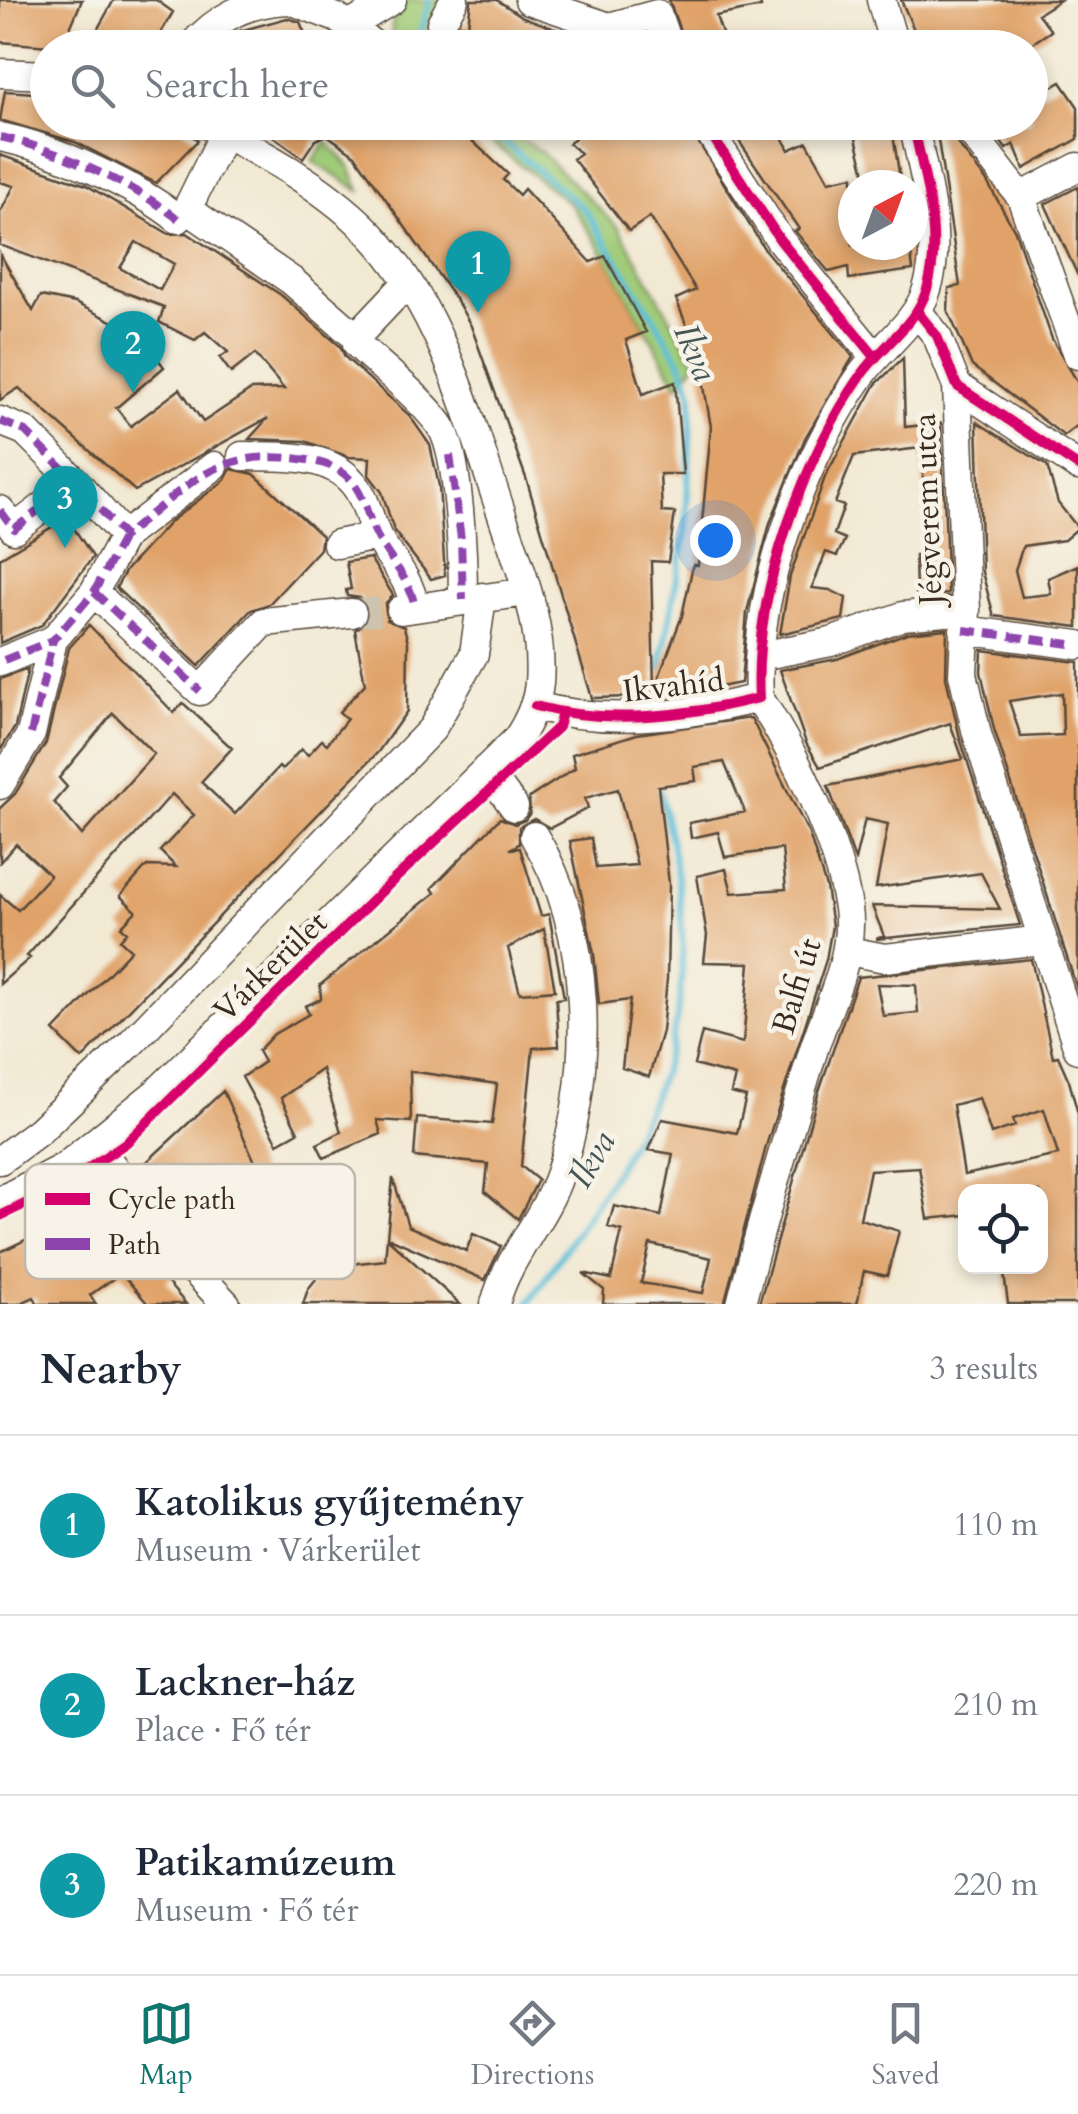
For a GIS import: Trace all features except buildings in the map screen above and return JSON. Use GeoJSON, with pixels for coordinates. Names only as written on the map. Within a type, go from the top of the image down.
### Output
{"type":"FeatureCollection","features":[{"type":"Feature","properties":{"kind":"street"},"geometry":{"type":"LineString","coordinates":[[211,30],[228,15],[252,5],[289,0],[354,30]]}},
{"type":"Feature","properties":{"kind":"street"},"geometry":{"type":"LineString","coordinates":[[349,26],[392,0]]}},
{"type":"Feature","properties":{"kind":"street"},"geometry":{"type":"LineString","coordinates":[[529,0],[613,30]]}},
{"type":"Feature","properties":{"kind":"street"},"geometry":{"type":"LineString","coordinates":[[881,0],[890,30]]}},
{"type":"Feature","properties":{"kind":"street"},"geometry":{"type":"LineString","coordinates":[[609,27],[656,14],[662,30]]}},
{"type":"Feature","properties":{"kind":"street"},"geometry":{"type":"LineString","coordinates":[[0,73],[30,74]]}},
{"type":"Feature","properties":{"kind":"street"},"geometry":{"type":"LineString","coordinates":[[0,137],[66,158],[162,206],[178,219]]}},
{"type":"Feature","properties":{"kind":"street","name":"Várkerület"},"geometry":{"type":"LineString","coordinates":[[0,1160],[38,1131],[132,1042],[432,729],[474,654],[472,599],[450,455],[438,423],[357,344],[356,337],[292,281],[187,209],[209,140]]}},
{"type":"Feature","properties":{"kind":"street","name":"Várkerület"},"geometry":{"type":"LineString","coordinates":[[62,1164],[96,1144],[158,1092],[517,739],[535,706],[539,652],[527,592],[458,386],[407,283],[382,246],[344,209],[232,140]]}},
{"type":"Feature","properties":{"kind":"street"},"geometry":{"type":"LineString","coordinates":[[715,140],[822,296],[875,357]]}},
{"type":"Feature","properties":{"kind":"street"},"geometry":{"type":"LineString","coordinates":[[759,698],[760,656],[771,580],[800,500],[837,416],[875,357],[917,311],[928,282],[933,228],[916,140]]}},
{"type":"Feature","properties":{"kind":"street"},"geometry":{"type":"LineString","coordinates":[[978,140],[1021,197],[1078,356]]}},
{"type":"Feature","properties":{"kind":"street"},"geometry":{"type":"LineString","coordinates":[[1021,197],[1078,167]]}},
{"type":"Feature","properties":{"kind":"street"},"geometry":{"type":"LineString","coordinates":[[356,337],[407,283]]}},
{"type":"Feature","properties":{"kind":"street"},"geometry":{"type":"LineString","coordinates":[[917,311],[938,336],[958,386],[1078,466]]}},
{"type":"Feature","properties":{"kind":"street","name":"Jégverem utca"},"geometry":{"type":"LineString","coordinates":[[958,386],[964,674],[973,718],[1078,1047]]}},
{"type":"Feature","properties":{"kind":"street"},"geometry":{"type":"LineString","coordinates":[[0,421],[26,431],[124,536]]}},
{"type":"Feature","properties":{"kind":"street"},"geometry":{"type":"LineString","coordinates":[[242,456],[330,465],[354,483],[376,536],[412,586],[408,609],[527,592]]}},
{"type":"Feature","properties":{"kind":"street"},"geometry":{"type":"LineString","coordinates":[[0,786],[32,734],[54,640],[94,592],[124,536],[214,466]]}},
{"type":"Feature","properties":{"kind":"street"},"geometry":{"type":"LineString","coordinates":[[5,527],[76,482]]}},
{"type":"Feature","properties":{"kind":"street"},"geometry":{"type":"LineString","coordinates":[[337,544],[376,536]]}},
{"type":"Feature","properties":{"kind":"street"},"geometry":{"type":"LineString","coordinates":[[94,592],[200,691],[264,622],[338,614]]}},
{"type":"Feature","properties":{"kind":"street"},"geometry":{"type":"LineString","coordinates":[[760,656],[831,642],[903,616],[965,620],[1078,645]]}},
{"type":"Feature","properties":{"kind":"street"},"geometry":{"type":"LineString","coordinates":[[2,661],[54,640]]}},
{"type":"Feature","properties":{"kind":"street","name":"Ikvahíd"},"geometry":{"type":"LineString","coordinates":[[535,706],[576,718],[639,715],[759,698]]}},
{"type":"Feature","properties":{"kind":"street","name":"Balfi út"},"geometry":{"type":"LineString","coordinates":[[741,1304],[804,1080],[848,952],[848,909],[838,870],[817,813],[759,698]]}},
{"type":"Feature","properties":{"kind":"street"},"geometry":{"type":"LineString","coordinates":[[486,769],[514,807]]}},
{"type":"Feature","properties":{"kind":"street"},"geometry":{"type":"LineString","coordinates":[[498,1295],[559,1174],[581,1048],[574,939],[560,889],[534,836]]}},
{"type":"Feature","properties":{"kind":"street"},"geometry":{"type":"LineString","coordinates":[[848,952],[885,958],[1042,940]]}},
{"type":"Feature","properties":{"kind":"street"},"geometry":{"type":"LineString","coordinates":[[96,1144],[111,1164]]}},
{"type":"Feature","properties":{"kind":"street","name":"Várkerület"},"geometry":{"type":"LineString","coordinates":[[0,1201],[25,1186]]}},
{"type":"Feature","properties":{"kind":"street"},"geometry":{"type":"LineString","coordinates":[[202,1279],[226,1304]]}},
{"type":"Feature","properties":{"kind":"green space"},"geometry":{"type":"Polygon","coordinates":[[[402,0],[444,0],[433,30],[392,30],[402,0]]]}},
{"type":"Feature","properties":{"kind":"green space"},"geometry":{"type":"Polygon","coordinates":[[[489,140],[524,140],[540,151],[619,228],[696,363],[678,386],[598,244],[570,204],[489,140]]]}},
{"type":"Feature","properties":{"kind":"green space"},"geometry":{"type":"Polygon","coordinates":[[[327,142],[350,167],[360,191],[312,161],[327,142]]]}},
{"type":"Feature","properties":{"kind":"waterway","name":"Ikva"},"geometry":{"type":"LineString","coordinates":[[421,30],[430,0]]}},
{"type":"Feature","properties":{"kind":"waterway","name":"Ikva"},"geometry":{"type":"LineString","coordinates":[[501,140],[585,210],[682,365],[692,394],[686,530],[660,669]]}},
{"type":"Feature","properties":{"kind":"waterway","name":"Ikva"},"geometry":{"type":"LineString","coordinates":[[528,1304],[612,1177],[665,1066],[678,1008],[683,945],[677,874],[660,792]]}},
{"type":"Feature","properties":{"kind":"tunnel"},"geometry":{"type":"LineString","coordinates":[[352,613],[401,610]]}},
{"type":"Feature","properties":{"kind":"marked path"},"geometry":{"type":"LineString","coordinates":[[0,137],[93,169],[178,219]]}},
{"type":"Feature","properties":{"kind":"marked path"},"geometry":{"type":"LineString","coordinates":[[0,421],[25,431],[76,482]]}},
{"type":"Feature","properties":{"kind":"marked path"},"geometry":{"type":"LineString","coordinates":[[450,455],[461,539],[463,600]]}},
{"type":"Feature","properties":{"kind":"marked path"},"geometry":{"type":"LineString","coordinates":[[0,510],[14,529],[76,482],[124,536],[185,487],[223,466],[270,457],[315,461],[337,469],[354,484],[376,534],[409,587],[415,608]]}},
{"type":"Feature","properties":{"kind":"marked path"},"geometry":{"type":"LineString","coordinates":[[4,660],[53,640],[94,592],[124,536]]}},
{"type":"Feature","properties":{"kind":"marked path"},"geometry":{"type":"LineString","coordinates":[[94,592],[200,691]]}},
{"type":"Feature","properties":{"kind":"marked path"},"geometry":{"type":"LineString","coordinates":[[964,630],[1078,645]]}},
{"type":"Feature","properties":{"kind":"marked path"},"geometry":{"type":"LineString","coordinates":[[31,734],[53,640]]}},
{"type":"Feature","properties":{"kind":"cycle path"},"geometry":{"type":"LineString","coordinates":[[715,140],[780,240],[875,357]]}},
{"type":"Feature","properties":{"kind":"cycle path"},"geometry":{"type":"LineString","coordinates":[[535,706],[590,715],[647,716],[704,710],[759,698],[764,615],[773,572],[802,486],[840,408],[862,374],[915,313],[927,289],[932,269],[933,227],[917,140]]}},
{"type":"Feature","properties":{"kind":"cycle path"},"geometry":{"type":"LineString","coordinates":[[917,311],[937,336],[957,386],[1078,466]]}},
{"type":"Feature","properties":{"kind":"cycle path"},"geometry":{"type":"LineString","coordinates":[[95,1164],[127,1142],[385,888],[558,727],[562,713]]}},
{"type":"Feature","properties":{"kind":"cycle path"},"geometry":{"type":"LineString","coordinates":[[0,1216],[25,1204]]}},
{"type":"Feature","properties":{"kind":"place","name":"Katolikus gyűjtemény"},"geometry":{"type":"Point","coordinates":[478,313]}},
{"type":"Feature","properties":{"kind":"place","name":"Lackner-ház"},"geometry":{"type":"Point","coordinates":[133,393]}},
{"type":"Feature","properties":{"kind":"place","name":"Patikamúzeum"},"geometry":{"type":"Point","coordinates":[65,548]}}]}
